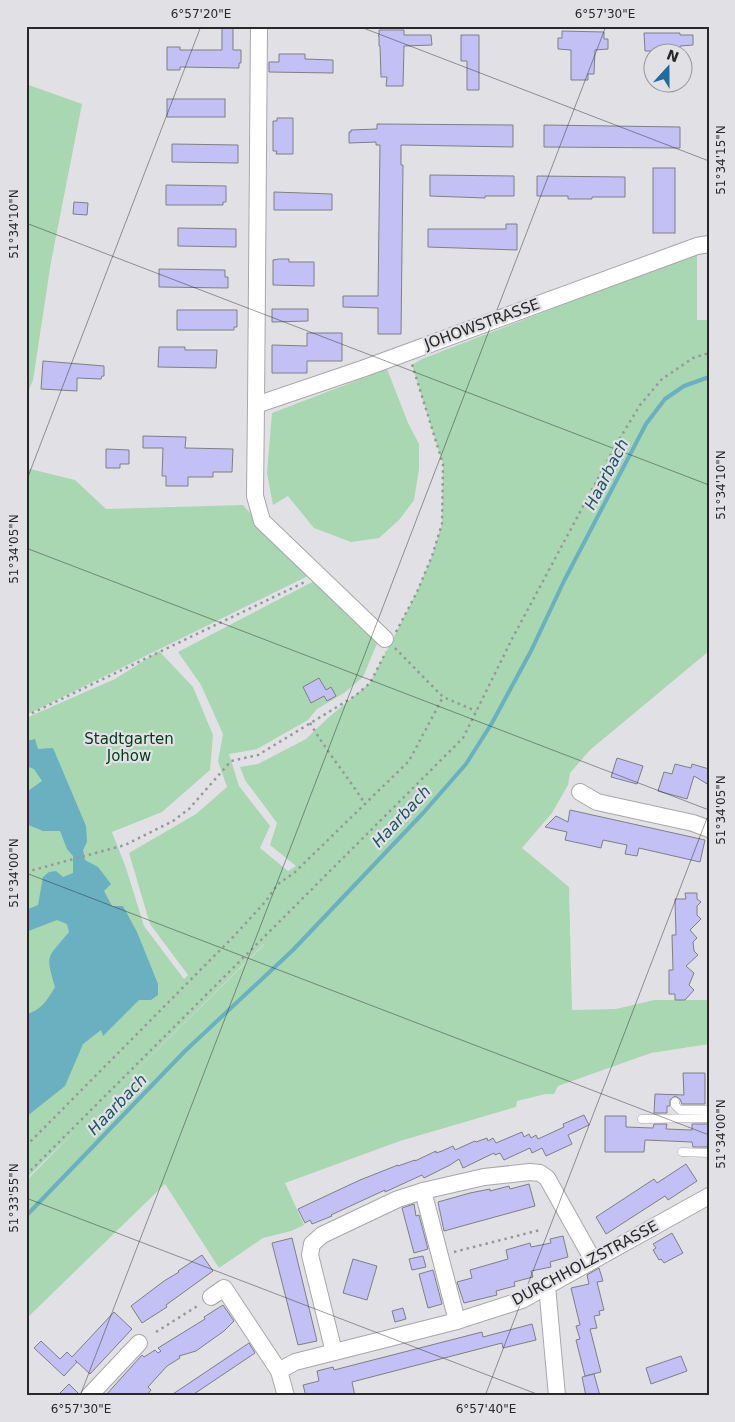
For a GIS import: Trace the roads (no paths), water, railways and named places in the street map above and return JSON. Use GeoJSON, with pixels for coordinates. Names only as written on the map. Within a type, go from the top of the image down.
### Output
{"type":"FeatureCollection","features":[{"type":"Feature","properties":{"kind":"street"},"geometry":{"type":"LineString","coordinates":[[259,26],[255,496],[262,521],[388,641]]}},
{"type":"Feature","properties":{"kind":"street","name":"JOHOWSTRASSE"},"geometry":{"type":"LineString","coordinates":[[256,405],[697,246],[709,244]]}},
{"type":"Feature","properties":{"kind":"street"},"geometry":{"type":"LineString","coordinates":[[580,792],[598,802],[693,823],[709,830]]}},
{"type":"Feature","properties":{"kind":"street"},"geometry":{"type":"LineString","coordinates":[[334,1352],[310,1254],[312,1244],[322,1235],[398,1199],[423,1191],[484,1177],[530,1172],[540,1173],[547,1178],[594,1260]]}},
{"type":"Feature","properties":{"kind":"street"},"geometry":{"type":"LineString","coordinates":[[423,1191],[457,1321]]}},
{"type":"Feature","properties":{"kind":"street","name":"DURCHHOLZSTRASSE"},"geometry":{"type":"LineString","coordinates":[[279,1371],[295,1362],[457,1321],[522,1300],[709,1196]]}},
{"type":"Feature","properties":{"kind":"street"},"geometry":{"type":"LineString","coordinates":[[547,1286],[558,1396]]}},
{"type":"Feature","properties":{"kind":"street"},"geometry":{"type":"LineString","coordinates":[[211,1297],[224,1288],[279,1371],[286,1396]]}},
{"type":"Feature","properties":{"kind":"street"},"geometry":{"type":"LineString","coordinates":[[89,1396],[139,1342]]}},
{"type":"Feature","properties":{"kind":"lane"},"geometry":{"type":"LineString","coordinates":[[675,1102],[675,1105],[680,1110],[709,1110]]}},
{"type":"Feature","properties":{"kind":"lane"},"geometry":{"type":"LineString","coordinates":[[642,1120],[709,1118]]}},
{"type":"Feature","properties":{"kind":"lane"},"geometry":{"type":"LineString","coordinates":[[682,1152],[709,1153]]}},
{"type":"Feature","properties":{"kind":"water"},"geometry":{"type":"Polygon","coordinates":[[[35,739],[38,749],[53,748],[86,826],[87,842],[83,850],[85,860],[98,867],[111,884],[104,891],[112,906],[123,906],[137,932],[158,984],[158,995],[151,1000],[139,1000],[103,1036],[101,1030],[83,1044],[65,1086],[26,1117],[26,1014],[40,1007],[55,987],[49,962],[50,957],[69,932],[67,924],[57,920],[26,932],[26,910],[38,905],[43,877],[49,872],[56,871],[63,877],[73,873],[73,856],[67,849],[60,831],[43,831],[26,824],[26,791],[42,781],[34,769],[26,766],[26,741],[35,739]]]}},
{"type":"Feature","properties":{"kind":"waterway","name":"Haarbach"},"geometry":{"type":"LineString","coordinates":[[26,1216],[185,1051],[293,950],[424,812],[466,764],[492,723],[531,651],[564,581],[646,424],[665,399],[684,386],[709,377]]}},
{"type":"Feature","properties":{"kind":"park label","name":"Stadtgarten Johow"},"geometry":{"type":"Point","coordinates":[129,748]}}]}
